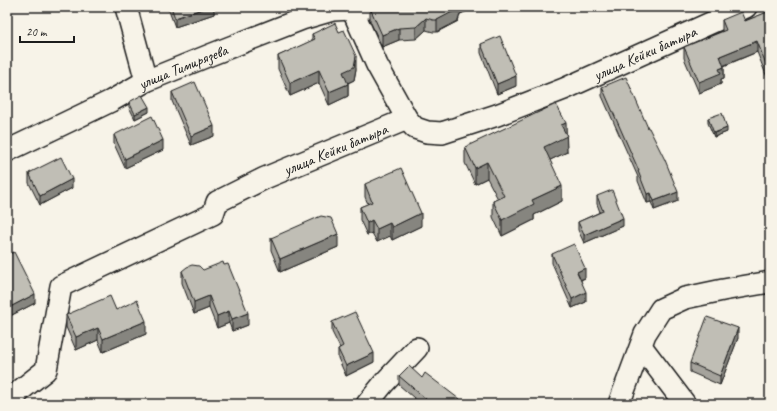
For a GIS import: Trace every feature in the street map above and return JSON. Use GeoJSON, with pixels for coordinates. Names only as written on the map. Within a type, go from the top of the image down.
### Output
{"type":"FeatureCollection","features":[{"type":"Feature","properties":{"kind":"street"},"geometry":{"type":"LineString","coordinates":[[126,7],[146,81]]}},
{"type":"Feature","properties":{"kind":"street","name":"улица Кейки батыра"},"geometry":{"type":"LineString","coordinates":[[8,404],[22,389],[46,370],[61,286],[213,214],[218,202],[265,178],[407,119],[416,128],[427,132],[442,133],[564,89],[746,7]]}},
{"type":"Feature","properties":{"kind":"street"},"geometry":{"type":"LineString","coordinates":[[360,8],[377,65],[407,119]]}},
{"type":"Feature","properties":{"kind":"street","name":"улица Тимирязева"},"geometry":{"type":"LineString","coordinates":[[7,151],[111,101],[146,81],[302,19],[333,10],[360,8]]}},
{"type":"Feature","properties":{"kind":"street"},"geometry":{"type":"LineString","coordinates":[[619,404],[645,334],[661,309],[685,298],[770,282]]}},
{"type":"Feature","properties":{"kind":"street"},"geometry":{"type":"LineString","coordinates":[[641,346],[685,404]]}},
{"type":"Feature","properties":{"kind":"street"},"geometry":{"type":"LineString","coordinates":[[367,404],[384,383],[417,348]]}},
{"type":"Feature","properties":{"kind":"building"},"geometry":{"type":"Polygon","coordinates":[[[171,7],[208,7],[175,18],[171,7]]]}},
{"type":"Feature","properties":{"kind":"building"},"geometry":{"type":"Polygon","coordinates":[[[370,7],[459,7],[458,9],[437,20],[426,18],[416,27],[399,28],[382,35],[370,7]]]}},
{"type":"Feature","properties":{"kind":"building"},"geometry":{"type":"Polygon","coordinates":[[[770,11],[770,74],[757,41],[720,56],[724,67],[719,69],[721,73],[699,82],[684,47],[726,30],[722,20],[741,12],[745,21],[770,11]]]}},
{"type":"Feature","properties":{"kind":"building"},"geometry":{"type":"Polygon","coordinates":[[[335,23],[339,32],[344,30],[356,56],[354,67],[343,72],[348,84],[329,92],[319,70],[290,83],[278,56],[315,39],[312,34],[335,23]]]}},
{"type":"Feature","properties":{"kind":"building"},"geometry":{"type":"Polygon","coordinates":[[[500,36],[516,76],[497,84],[481,44],[500,36]]]}},
{"type":"Feature","properties":{"kind":"building"},"geometry":{"type":"Polygon","coordinates":[[[626,77],[648,128],[665,160],[678,192],[654,201],[651,193],[647,194],[639,171],[602,87],[626,77]]]}},
{"type":"Feature","properties":{"kind":"building"},"geometry":{"type":"Polygon","coordinates":[[[195,82],[214,126],[191,136],[172,92],[195,82]]]}},
{"type":"Feature","properties":{"kind":"building"},"geometry":{"type":"Polygon","coordinates":[[[142,95],[149,107],[135,114],[129,102],[142,95]]]}},
{"type":"Feature","properties":{"kind":"building"},"geometry":{"type":"Polygon","coordinates":[[[556,104],[566,123],[561,125],[567,136],[544,147],[562,186],[532,200],[534,204],[502,220],[493,201],[504,196],[487,162],[475,168],[465,147],[556,104]]]}},
{"type":"Feature","properties":{"kind":"building"},"geometry":{"type":"Polygon","coordinates":[[[722,113],[727,128],[714,133],[708,118],[722,113]]]}},
{"type":"Feature","properties":{"kind":"building"},"geometry":{"type":"Polygon","coordinates":[[[152,116],[163,140],[125,159],[114,135],[152,116]]]}},
{"type":"Feature","properties":{"kind":"building"},"geometry":{"type":"Polygon","coordinates":[[[61,157],[72,179],[40,196],[29,173],[61,157]]]}},
{"type":"Feature","properties":{"kind":"building"},"geometry":{"type":"Polygon","coordinates":[[[401,168],[421,213],[392,227],[390,223],[377,229],[372,220],[367,223],[360,207],[372,202],[365,184],[401,168]]]}},
{"type":"Feature","properties":{"kind":"building"},"geometry":{"type":"Polygon","coordinates":[[[612,190],[623,218],[584,235],[578,222],[603,211],[597,196],[612,190]]]}},
{"type":"Feature","properties":{"kind":"building"},"geometry":{"type":"Polygon","coordinates":[[[321,216],[331,218],[338,234],[280,259],[271,238],[321,216]]]}},
{"type":"Feature","properties":{"kind":"building"},"geometry":{"type":"Polygon","coordinates":[[[574,244],[585,268],[577,272],[586,292],[572,299],[552,254],[574,244]]]}},
{"type":"Feature","properties":{"kind":"building"},"geometry":{"type":"Polygon","coordinates":[[[14,252],[35,294],[10,307],[7,301],[7,255],[14,252]]]}},
{"type":"Feature","properties":{"kind":"building"},"geometry":{"type":"Polygon","coordinates":[[[223,262],[224,265],[228,264],[248,313],[232,319],[229,311],[217,316],[209,296],[194,302],[182,271],[192,265],[199,266],[203,270],[223,262]]]}},
{"type":"Feature","properties":{"kind":"building"},"geometry":{"type":"Polygon","coordinates":[[[110,296],[116,310],[137,300],[146,321],[103,339],[98,328],[76,337],[66,315],[110,296]]]}},
{"type":"Feature","properties":{"kind":"building"},"geometry":{"type":"Polygon","coordinates":[[[355,312],[374,353],[346,366],[338,349],[343,346],[332,322],[355,312]]]}},
{"type":"Feature","properties":{"kind":"building"},"geometry":{"type":"Polygon","coordinates":[[[707,317],[738,328],[720,376],[690,363],[707,317]]]}},
{"type":"Feature","properties":{"kind":"building"},"geometry":{"type":"Polygon","coordinates":[[[409,366],[422,378],[425,373],[459,399],[455,404],[422,404],[426,399],[399,376],[409,366]]]}}]}
